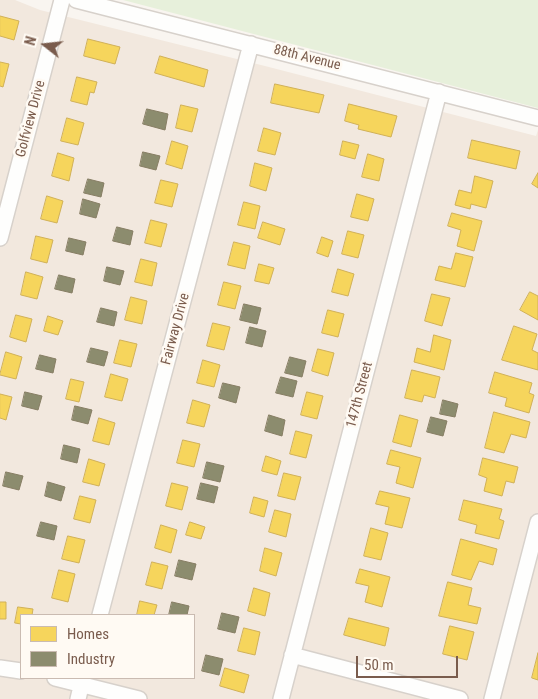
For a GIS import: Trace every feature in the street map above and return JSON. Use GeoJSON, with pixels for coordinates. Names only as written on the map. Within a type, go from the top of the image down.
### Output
{"type":"FeatureCollection","features":[{"type":"Feature","properties":{"kind":"street","name":"Golfview Drive"},"geometry":{"type":"LineString","coordinates":[[0,238],[62,0]]}},
{"type":"Feature","properties":{"kind":"street","name":"88th Avenue"},"geometry":{"type":"LineString","coordinates":[[76,0],[538,118]]}},
{"type":"Feature","properties":{"kind":"street","name":"Fairway Drive"},"geometry":{"type":"LineString","coordinates":[[100,614],[251,44]]}},
{"type":"Feature","properties":{"kind":"street","name":"147th Street"},"geometry":{"type":"LineString","coordinates":[[281,699],[439,92]]}},
{"type":"Feature","properties":{"kind":"street"},"geometry":{"type":"LineString","coordinates":[[492,699],[538,525]]}},
{"type":"Feature","properties":{"kind":"street"},"geometry":{"type":"LineString","coordinates":[[292,655],[460,699]]}},
{"type":"Feature","properties":{"kind":"street"},"geometry":{"type":"LineString","coordinates":[[0,668],[20,671]]}},
{"type":"Feature","properties":{"kind":"street"},"geometry":{"type":"LineString","coordinates":[[64,679],[83,681],[139,699]]}},
{"type":"Feature","properties":{"kind":"street"},"geometry":{"type":"LineString","coordinates":[[78,699],[83,681]]}},
{"type":"Feature","properties":{"kind":"shaded area"},"geometry":{"type":"Polygon","coordinates":[[[0,0],[15,0],[40,10],[536,136],[538,130],[538,699],[0,699],[0,0]]]}},
{"type":"Feature","properties":{"kind":"green space"},"geometry":{"type":"Polygon","coordinates":[[[123,0],[538,0],[538,108],[123,0]]]}},
{"type":"Feature","properties":{"kind":"building: Homes"},"geometry":{"type":"Polygon","coordinates":[[[0,16],[19,21],[14,40],[0,36],[0,16]]]}},
{"type":"Feature","properties":{"kind":"building: Homes"},"geometry":{"type":"Polygon","coordinates":[[[88,39],[120,47],[115,64],[84,56],[88,39]]]}},
{"type":"Feature","properties":{"kind":"building: Homes"},"geometry":{"type":"Polygon","coordinates":[[[160,56],[208,70],[204,87],[155,73],[160,56]]]}},
{"type":"Feature","properties":{"kind":"building: Homes"},"geometry":{"type":"Polygon","coordinates":[[[0,62],[9,64],[3,87],[0,86],[0,62]]]}},
{"type":"Feature","properties":{"kind":"building: Homes"},"geometry":{"type":"Polygon","coordinates":[[[77,77],[97,82],[94,93],[90,92],[87,105],[71,101],[77,77]]]}},
{"type":"Feature","properties":{"kind":"building: Homes"},"geometry":{"type":"Polygon","coordinates":[[[275,84],[324,95],[319,113],[271,103],[275,84]]]}},
{"type":"Feature","properties":{"kind":"building: Homes"},"geometry":{"type":"Polygon","coordinates":[[[349,104],[397,116],[391,137],[358,129],[359,125],[345,121],[349,104]]]}},
{"type":"Feature","properties":{"kind":"building: Homes"},"geometry":{"type":"Polygon","coordinates":[[[181,105],[198,109],[192,132],[176,128],[181,105]]]}},
{"type":"Feature","properties":{"kind":"building: Homes"},"geometry":{"type":"Polygon","coordinates":[[[67,118],[84,123],[78,145],[61,141],[67,118]]]}},
{"type":"Feature","properties":{"kind":"building: Homes"},"geometry":{"type":"Polygon","coordinates":[[[264,128],[281,133],[275,155],[258,151],[264,128]]]}},
{"type":"Feature","properties":{"kind":"building: Homes"},"geometry":{"type":"Polygon","coordinates":[[[472,140],[520,151],[516,169],[468,158],[472,140]]]}},
{"type":"Feature","properties":{"kind":"building: Homes"},"geometry":{"type":"Polygon","coordinates":[[[172,141],[188,146],[182,169],[166,164],[172,141]]]}},
{"type":"Feature","properties":{"kind":"building: Homes"},"geometry":{"type":"Polygon","coordinates":[[[343,141],[359,145],[355,159],[340,155],[343,141]]]}},
{"type":"Feature","properties":{"kind":"building: Homes"},"geometry":{"type":"Polygon","coordinates":[[[58,153],[74,158],[69,181],[52,176],[58,153]]]}},
{"type":"Feature","properties":{"kind":"building: Homes"},"geometry":{"type":"Polygon","coordinates":[[[368,154],[384,159],[379,181],[362,177],[368,154]]]}},
{"type":"Feature","properties":{"kind":"building: Homes"},"geometry":{"type":"Polygon","coordinates":[[[255,163],[272,168],[266,191],[250,186],[255,163]]]}},
{"type":"Feature","properties":{"kind":"building: Homes"},"geometry":{"type":"Polygon","coordinates":[[[538,173],[538,188],[532,184],[538,173]]]}},
{"type":"Feature","properties":{"kind":"building: Homes"},"geometry":{"type":"Polygon","coordinates":[[[475,176],[493,181],[486,208],[471,204],[470,209],[455,205],[459,190],[471,193],[475,176]]]}},
{"type":"Feature","properties":{"kind":"building: Homes"},"geometry":{"type":"Polygon","coordinates":[[[161,180],[178,184],[172,207],[155,203],[161,180]]]}},
{"type":"Feature","properties":{"kind":"building: Homes"},"geometry":{"type":"Polygon","coordinates":[[[357,194],[374,199],[368,221],[351,217],[357,194]]]}},
{"type":"Feature","properties":{"kind":"building: Homes"},"geometry":{"type":"Polygon","coordinates":[[[47,196],[63,201],[57,223],[41,219],[47,196]]]}},
{"type":"Feature","properties":{"kind":"building: Homes"},"geometry":{"type":"Polygon","coordinates":[[[244,202],[260,206],[255,229],[238,225],[244,202]]]}},
{"type":"Feature","properties":{"kind":"building: Homes"},"geometry":{"type":"Polygon","coordinates":[[[452,213],[482,221],[474,251],[457,246],[461,230],[448,226],[452,213]]]}},
{"type":"Feature","properties":{"kind":"building: Homes"},"geometry":{"type":"Polygon","coordinates":[[[151,220],[167,224],[161,247],[145,243],[151,220]]]}},
{"type":"Feature","properties":{"kind":"building: Homes"},"geometry":{"type":"Polygon","coordinates":[[[263,222],[285,229],[280,245],[258,238],[263,222]]]}},
{"type":"Feature","properties":{"kind":"building: Homes"},"geometry":{"type":"Polygon","coordinates":[[[348,231],[364,235],[358,258],[342,254],[348,231]]]}},
{"type":"Feature","properties":{"kind":"building: Homes"},"geometry":{"type":"Polygon","coordinates":[[[36,236],[53,240],[47,263],[31,259],[36,236]]]}},
{"type":"Feature","properties":{"kind":"building: Homes"},"geometry":{"type":"Polygon","coordinates":[[[322,237],[333,241],[328,257],[317,253],[322,237]]]}},
{"type":"Feature","properties":{"kind":"building: Homes"},"geometry":{"type":"Polygon","coordinates":[[[234,242],[250,246],[245,269],[228,265],[234,242]]]}},
{"type":"Feature","properties":{"kind":"building: Homes"},"geometry":{"type":"Polygon","coordinates":[[[456,253],[473,257],[465,287],[435,280],[439,266],[451,269],[456,253]]]}},
{"type":"Feature","properties":{"kind":"building: Homes"},"geometry":{"type":"Polygon","coordinates":[[[141,259],[157,263],[152,286],[135,282],[141,259]]]}},
{"type":"Feature","properties":{"kind":"building: Homes"},"geometry":{"type":"Polygon","coordinates":[[[259,264],[274,268],[269,284],[255,281],[259,264]]]}},
{"type":"Feature","properties":{"kind":"building: Homes"},"geometry":{"type":"Polygon","coordinates":[[[338,269],[354,274],[348,296],[332,292],[338,269]]]}},
{"type":"Feature","properties":{"kind":"building: Homes"},"geometry":{"type":"Polygon","coordinates":[[[26,272],[43,277],[37,299],[21,295],[26,272]]]}},
{"type":"Feature","properties":{"kind":"building: Homes"},"geometry":{"type":"Polygon","coordinates":[[[224,282],[241,286],[235,309],[218,305],[224,282]]]}},
{"type":"Feature","properties":{"kind":"building: Homes"},"geometry":{"type":"Polygon","coordinates":[[[530,292],[538,296],[538,320],[520,310],[530,292]]]}},
{"type":"Feature","properties":{"kind":"building: Homes"},"geometry":{"type":"Polygon","coordinates":[[[432,294],[450,298],[442,326],[425,321],[432,294]]]}},
{"type":"Feature","properties":{"kind":"building: Homes"},"geometry":{"type":"Polygon","coordinates":[[[131,297],[147,301],[142,324],[125,320],[131,297]]]}},
{"type":"Feature","properties":{"kind":"building: Homes"},"geometry":{"type":"Polygon","coordinates":[[[328,310],[344,314],[338,337],[322,333],[328,310]]]}},
{"type":"Feature","properties":{"kind":"building: Homes"},"geometry":{"type":"Polygon","coordinates":[[[16,315],[32,319],[26,342],[10,337],[16,315]]]}},
{"type":"Feature","properties":{"kind":"building: Homes"},"geometry":{"type":"Polygon","coordinates":[[[48,316],[63,321],[58,335],[44,331],[48,316]]]}},
{"type":"Feature","properties":{"kind":"building: Homes"},"geometry":{"type":"Polygon","coordinates":[[[213,323],[230,327],[224,350],[207,346],[213,323]]]}},
{"type":"Feature","properties":{"kind":"building: Homes"},"geometry":{"type":"Polygon","coordinates":[[[514,326],[537,334],[532,350],[538,353],[538,370],[502,360],[514,326]]]}},
{"type":"Feature","properties":{"kind":"building: Homes"},"geometry":{"type":"Polygon","coordinates":[[[434,335],[451,340],[444,370],[414,362],[417,348],[430,352],[434,335]]]}},
{"type":"Feature","properties":{"kind":"building: Homes"},"geometry":{"type":"Polygon","coordinates":[[[120,340],[137,344],[131,367],[114,363],[120,340]]]}},
{"type":"Feature","properties":{"kind":"building: Homes"},"geometry":{"type":"Polygon","coordinates":[[[318,349],[334,353],[328,376],[312,371],[318,349]]]}},
{"type":"Feature","properties":{"kind":"building: Homes"},"geometry":{"type":"Polygon","coordinates":[[[6,352],[22,357],[16,379],[0,375],[6,352]]]}},
{"type":"Feature","properties":{"kind":"building: Homes"},"geometry":{"type":"Polygon","coordinates":[[[203,360],[220,365],[214,387],[197,383],[203,360]]]}},
{"type":"Feature","properties":{"kind":"building: Homes"},"geometry":{"type":"Polygon","coordinates":[[[412,370],[440,377],[435,398],[424,395],[422,402],[405,398],[412,370]]]}},
{"type":"Feature","properties":{"kind":"building: Homes"},"geometry":{"type":"Polygon","coordinates":[[[495,372],[532,383],[529,393],[534,395],[529,413],[505,406],[507,398],[489,393],[495,372]]]}},
{"type":"Feature","properties":{"kind":"building: Homes"},"geometry":{"type":"Polygon","coordinates":[[[111,374],[128,379],[122,401],[105,397],[111,374]]]}},
{"type":"Feature","properties":{"kind":"building: Homes"},"geometry":{"type":"Polygon","coordinates":[[[71,379],[84,382],[79,402],[66,399],[71,379]]]}},
{"type":"Feature","properties":{"kind":"building: Homes"},"geometry":{"type":"Polygon","coordinates":[[[307,392],[323,396],[317,419],[301,415],[307,392]]]}},
{"type":"Feature","properties":{"kind":"building: Homes"},"geometry":{"type":"Polygon","coordinates":[[[0,394],[12,397],[6,420],[0,418],[0,394]]]}},
{"type":"Feature","properties":{"kind":"building: Homes"},"geometry":{"type":"Polygon","coordinates":[[[193,400],[210,405],[204,427],[187,423],[193,400]]]}},
{"type":"Feature","properties":{"kind":"building: Homes"},"geometry":{"type":"Polygon","coordinates":[[[494,412],[530,422],[526,438],[511,434],[504,453],[485,448],[494,412]]]}},
{"type":"Feature","properties":{"kind":"building: Homes"},"geometry":{"type":"Polygon","coordinates":[[[400,415],[418,420],[411,447],[393,442],[400,415]]]}},
{"type":"Feature","properties":{"kind":"building: Homes"},"geometry":{"type":"Polygon","coordinates":[[[99,418],[115,423],[109,445],[93,441],[99,418]]]}},
{"type":"Feature","properties":{"kind":"building: Homes"},"geometry":{"type":"Polygon","coordinates":[[[296,431],[312,435],[306,458],[290,454],[296,431]]]}},
{"type":"Feature","properties":{"kind":"building: Homes"},"geometry":{"type":"Polygon","coordinates":[[[183,440],[200,444],[194,467],[177,463],[183,440]]]}},
{"type":"Feature","properties":{"kind":"building: Homes"},"geometry":{"type":"Polygon","coordinates":[[[391,450],[421,458],[413,488],[396,483],[400,467],[387,464],[391,450]]]}},
{"type":"Feature","properties":{"kind":"building: Homes"},"geometry":{"type":"Polygon","coordinates":[[[266,456],[281,461],[277,475],[262,471],[266,456]]]}},
{"type":"Feature","properties":{"kind":"building: Homes"},"geometry":{"type":"Polygon","coordinates":[[[483,458],[518,467],[514,483],[506,481],[502,496],[484,491],[487,478],[479,475],[483,458]]]}},
{"type":"Feature","properties":{"kind":"building: Homes"},"geometry":{"type":"Polygon","coordinates":[[[89,459],[105,464],[99,486],[83,482],[89,459]]]}},
{"type":"Feature","properties":{"kind":"building: Homes"},"geometry":{"type":"Polygon","coordinates":[[[284,473],[301,477],[295,500],[278,496],[284,473]]]}},
{"type":"Feature","properties":{"kind":"building: Homes"},"geometry":{"type":"Polygon","coordinates":[[[172,483],[188,487],[182,510],[166,506],[172,483]]]}},
{"type":"Feature","properties":{"kind":"building: Homes"},"geometry":{"type":"Polygon","coordinates":[[[380,491],[410,498],[402,528],[385,524],[389,507],[376,504],[380,491]]]}},
{"type":"Feature","properties":{"kind":"building: Homes"},"geometry":{"type":"Polygon","coordinates":[[[80,496],[96,500],[90,523],[74,519],[80,496]]]}},
{"type":"Feature","properties":{"kind":"building: Homes"},"geometry":{"type":"Polygon","coordinates":[[[254,497],[268,501],[264,517],[250,513],[254,497]]]}},
{"type":"Feature","properties":{"kind":"building: Homes"},"geometry":{"type":"Polygon","coordinates":[[[464,500],[502,509],[499,519],[504,521],[499,539],[475,533],[477,525],[459,520],[464,500]]]}},
{"type":"Feature","properties":{"kind":"building: Homes"},"geometry":{"type":"Polygon","coordinates":[[[275,510],[291,514],[286,537],[269,532],[275,510]]]}},
{"type":"Feature","properties":{"kind":"building: Homes"},"geometry":{"type":"Polygon","coordinates":[[[190,522],[205,527],[201,539],[186,535],[190,522]]]}},
{"type":"Feature","properties":{"kind":"building: Homes"},"geometry":{"type":"Polygon","coordinates":[[[161,525],[177,530],[171,553],[155,548],[161,525]]]}},
{"type":"Feature","properties":{"kind":"building: Homes"},"geometry":{"type":"Polygon","coordinates":[[[371,528],[388,533],[381,560],[364,556],[371,528]]]}},
{"type":"Feature","properties":{"kind":"building: Homes"},"geometry":{"type":"Polygon","coordinates":[[[68,536],[85,540],[79,563],[62,559],[68,536]]]}},
{"type":"Feature","properties":{"kind":"building: Homes"},"geometry":{"type":"Polygon","coordinates":[[[461,539],[497,549],[493,565],[479,561],[471,580],[452,575],[461,539]]]}},
{"type":"Feature","properties":{"kind":"building: Homes"},"geometry":{"type":"Polygon","coordinates":[[[265,548],[282,553],[276,576],[260,571],[265,548]]]}},
{"type":"Feature","properties":{"kind":"building: Homes"},"geometry":{"type":"Polygon","coordinates":[[[152,562],[168,566],[162,589],[146,585],[152,562]]]}},
{"type":"Feature","properties":{"kind":"building: Homes"},"geometry":{"type":"Polygon","coordinates":[[[360,569],[390,577],[382,607],[365,602],[369,586],[356,583],[360,569]]]}},
{"type":"Feature","properties":{"kind":"building: Homes"},"geometry":{"type":"Polygon","coordinates":[[[59,570],[75,574],[68,602],[52,598],[59,570]]]}},
{"type":"Feature","properties":{"kind":"building: Homes"},"geometry":{"type":"Polygon","coordinates":[[[448,582],[472,588],[468,605],[481,608],[477,624],[439,616],[448,582]]]}},
{"type":"Feature","properties":{"kind":"building: Homes"},"geometry":{"type":"Polygon","coordinates":[[[254,588],[270,593],[265,616],[248,611],[254,588]]]}},
{"type":"Feature","properties":{"kind":"building: Homes"},"geometry":{"type":"Polygon","coordinates":[[[140,601],[157,605],[154,614],[137,614],[140,601]]]}},
{"type":"Feature","properties":{"kind":"building: Homes"},"geometry":{"type":"Polygon","coordinates":[[[0,602],[6,602],[6,619],[0,619],[0,602]]]}},
{"type":"Feature","properties":{"kind":"building: Homes"},"geometry":{"type":"Polygon","coordinates":[[[18,607],[33,609],[32,614],[20,614],[20,624],[15,623],[18,607]]]}},
{"type":"Feature","properties":{"kind":"building: Homes"},"geometry":{"type":"Polygon","coordinates":[[[349,618],[389,628],[385,646],[344,635],[349,618]]]}},
{"type":"Feature","properties":{"kind":"building: Homes"},"geometry":{"type":"Polygon","coordinates":[[[450,626],[474,632],[467,660],[443,654],[450,626]]]}},
{"type":"Feature","properties":{"kind":"building: Homes"},"geometry":{"type":"Polygon","coordinates":[[[244,628],[260,632],[255,655],[238,651],[244,628]]]}},
{"type":"Feature","properties":{"kind":"building: Homes"},"geometry":{"type":"Polygon","coordinates":[[[538,653],[538,680],[532,678],[538,653]]]}},
{"type":"Feature","properties":{"kind":"building: Homes"},"geometry":{"type":"Polygon","coordinates":[[[225,668],[249,675],[244,693],[220,686],[225,668]]]}},
{"type":"Feature","properties":{"kind":"building: Industry"},"geometry":{"type":"Polygon","coordinates":[[[147,109],[168,114],[165,130],[143,124],[147,109]]]}},
{"type":"Feature","properties":{"kind":"building: Industry"},"geometry":{"type":"Polygon","coordinates":[[[143,152],[160,156],[156,170],[140,166],[143,152]]]}},
{"type":"Feature","properties":{"kind":"building: Industry"},"geometry":{"type":"Polygon","coordinates":[[[88,179],[104,183],[101,197],[84,193],[88,179]]]}},
{"type":"Feature","properties":{"kind":"building: Industry"},"geometry":{"type":"Polygon","coordinates":[[[83,199],[100,204],[96,218],[80,214],[83,199]]]}},
{"type":"Feature","properties":{"kind":"building: Industry"},"geometry":{"type":"Polygon","coordinates":[[[117,227],[133,231],[130,245],[113,241],[117,227]]]}},
{"type":"Feature","properties":{"kind":"building: Industry"},"geometry":{"type":"Polygon","coordinates":[[[69,238],[86,242],[83,255],[66,251],[69,238]]]}},
{"type":"Feature","properties":{"kind":"building: Industry"},"geometry":{"type":"Polygon","coordinates":[[[107,267],[124,271],[120,285],[104,281],[107,267]]]}},
{"type":"Feature","properties":{"kind":"building: Industry"},"geometry":{"type":"Polygon","coordinates":[[[59,275],[75,279],[72,293],[55,289],[59,275]]]}},
{"type":"Feature","properties":{"kind":"building: Industry"},"geometry":{"type":"Polygon","coordinates":[[[244,304],[261,308],[257,324],[240,320],[244,304]]]}},
{"type":"Feature","properties":{"kind":"building: Industry"},"geometry":{"type":"Polygon","coordinates":[[[101,308],[117,312],[114,326],[97,322],[101,308]]]}},
{"type":"Feature","properties":{"kind":"building: Industry"},"geometry":{"type":"Polygon","coordinates":[[[250,327],[266,331],[262,347],[246,343],[250,327]]]}},
{"type":"Feature","properties":{"kind":"building: Industry"},"geometry":{"type":"Polygon","coordinates":[[[91,348],[108,352],[104,366],[87,362],[91,348]]]}},
{"type":"Feature","properties":{"kind":"building: Industry"},"geometry":{"type":"Polygon","coordinates":[[[40,355],[56,359],[53,373],[36,369],[40,355]]]}},
{"type":"Feature","properties":{"kind":"building: Industry"},"geometry":{"type":"Polygon","coordinates":[[[290,357],[306,361],[302,377],[285,373],[290,357]]]}},
{"type":"Feature","properties":{"kind":"building: Industry"},"geometry":{"type":"Polygon","coordinates":[[[281,377],[297,381],[293,397],[276,393],[281,377]]]}},
{"type":"Feature","properties":{"kind":"building: Industry"},"geometry":{"type":"Polygon","coordinates":[[[223,383],[240,387],[236,403],[219,398],[223,383]]]}},
{"type":"Feature","properties":{"kind":"building: Industry"},"geometry":{"type":"Polygon","coordinates":[[[25,392],[42,396],[38,410],[22,406],[25,392]]]}},
{"type":"Feature","properties":{"kind":"building: Industry"},"geometry":{"type":"Polygon","coordinates":[[[443,400],[458,404],[455,417],[440,414],[443,400]]]}},
{"type":"Feature","properties":{"kind":"building: Industry"},"geometry":{"type":"Polygon","coordinates":[[[75,406],[92,410],[88,424],[72,420],[75,406]]]}},
{"type":"Feature","properties":{"kind":"building: Industry"},"geometry":{"type":"Polygon","coordinates":[[[269,415],[285,420],[282,436],[265,431],[269,415]]]}},
{"type":"Feature","properties":{"kind":"building: Industry"},"geometry":{"type":"Polygon","coordinates":[[[431,417],[447,421],[443,436],[427,432],[431,417]]]}},
{"type":"Feature","properties":{"kind":"building: Industry"},"geometry":{"type":"Polygon","coordinates":[[[64,445],[80,449],[77,463],[61,459],[64,445]]]}},
{"type":"Feature","properties":{"kind":"building: Industry"},"geometry":{"type":"Polygon","coordinates":[[[207,462],[224,466],[220,482],[203,478],[207,462]]]}},
{"type":"Feature","properties":{"kind":"building: Industry"},"geometry":{"type":"Polygon","coordinates":[[[6,472],[23,476],[19,490],[3,486],[6,472]]]}},
{"type":"Feature","properties":{"kind":"building: Industry"},"geometry":{"type":"Polygon","coordinates":[[[48,482],[65,487],[61,501],[45,496],[48,482]]]}},
{"type":"Feature","properties":{"kind":"building: Industry"},"geometry":{"type":"Polygon","coordinates":[[[201,483],[218,487],[214,503],[197,499],[201,483]]]}},
{"type":"Feature","properties":{"kind":"building: Industry"},"geometry":{"type":"Polygon","coordinates":[[[41,522],[57,526],[54,540],[37,536],[41,522]]]}},
{"type":"Feature","properties":{"kind":"building: Industry"},"geometry":{"type":"Polygon","coordinates":[[[179,560],[196,564],[192,580],[175,576],[179,560]]]}},
{"type":"Feature","properties":{"kind":"building: Industry"},"geometry":{"type":"Polygon","coordinates":[[[172,602],[189,606],[187,614],[169,614],[172,602]]]}},
{"type":"Feature","properties":{"kind":"building: Industry"},"geometry":{"type":"Polygon","coordinates":[[[222,613],[239,617],[235,633],[218,629],[222,613]]]}},
{"type":"Feature","properties":{"kind":"building: Industry"},"geometry":{"type":"Polygon","coordinates":[[[206,655],[223,659],[219,675],[202,671],[206,655]]]}}]}
